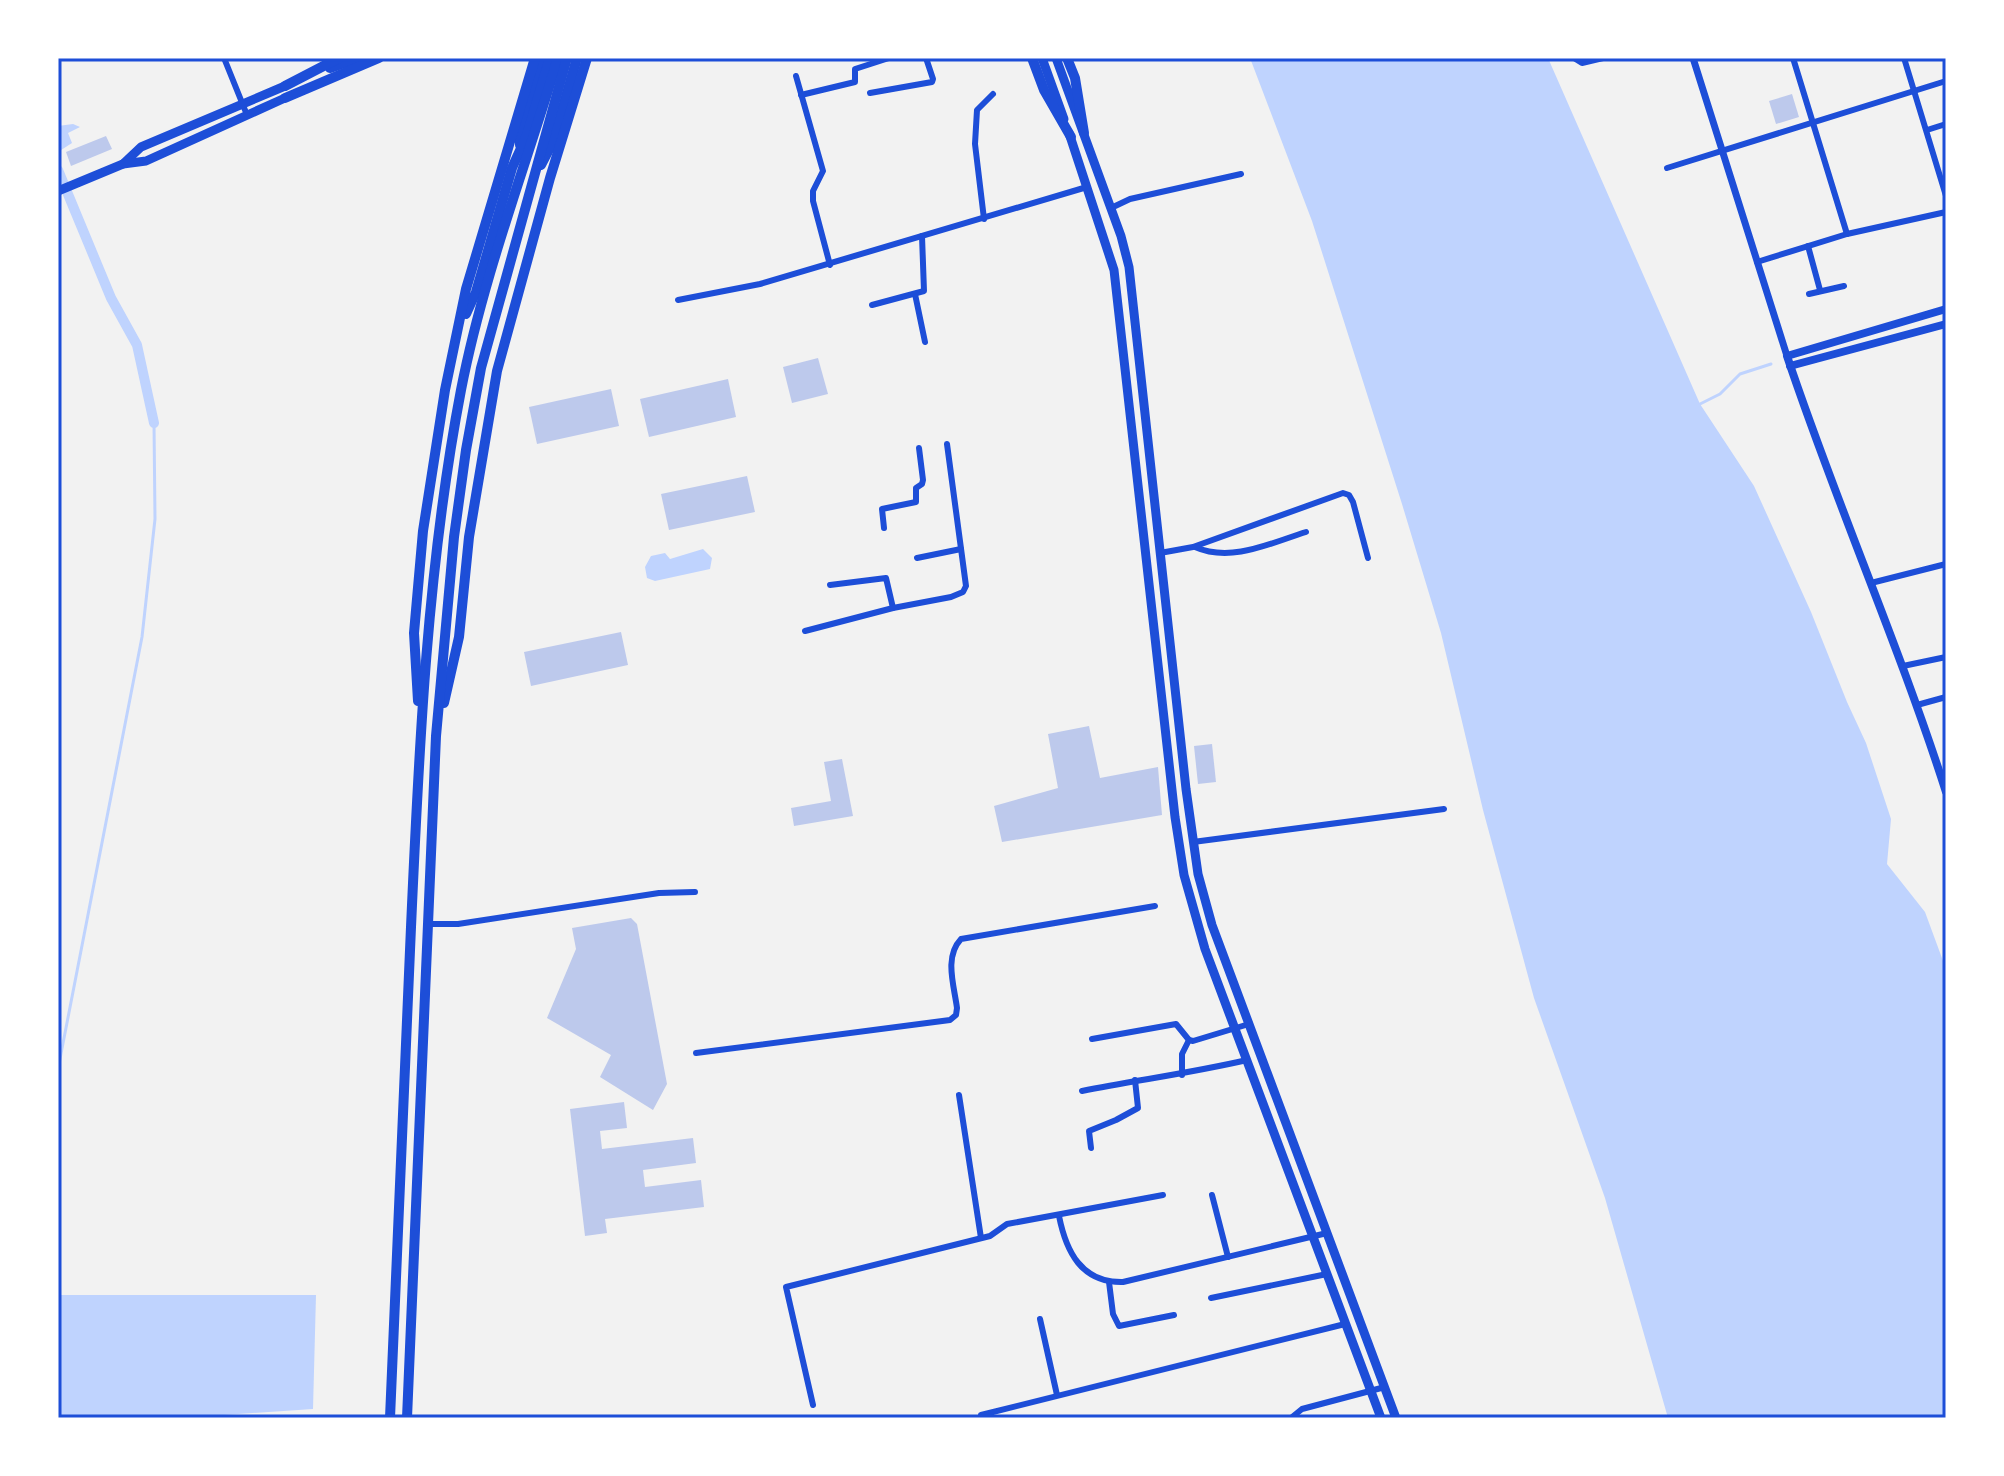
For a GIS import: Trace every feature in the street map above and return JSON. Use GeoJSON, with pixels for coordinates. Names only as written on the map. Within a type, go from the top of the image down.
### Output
{"type":"FeatureCollection","features":[{"type":"Feature","properties":{"kind":"highway"},"geometry":{"type":"LineString","coordinates":[[285,92],[339,58]]}},
{"type":"Feature","properties":{"kind":"highway"},"geometry":{"type":"LineString","coordinates":[[313,74],[358,58]]}},
{"type":"Feature","properties":{"kind":"highway"},"geometry":{"type":"LineString","coordinates":[[285,92],[379,58]]}},
{"type":"Feature","properties":{"kind":"highway"},"geometry":{"type":"LineString","coordinates":[[511,170],[535,58]]}},
{"type":"Feature","properties":{"kind":"highway"},"geometry":{"type":"LineString","coordinates":[[390,1418],[420,735],[433,596],[450,448],[472,338],[520,133],[543,58]]}},
{"type":"Feature","properties":{"kind":"highway"},"geometry":{"type":"LineString","coordinates":[[511,170],[527,135],[550,58]]}},
{"type":"Feature","properties":{"kind":"highway"},"geometry":{"type":"LineString","coordinates":[[420,735],[414,633],[435,446],[466,289],[558,58]]}},
{"type":"Feature","properties":{"kind":"highway"},"geometry":{"type":"LineString","coordinates":[[407,1418],[436,736],[448,598],[466,450],[488,342],[567,58]]}},
{"type":"Feature","properties":{"kind":"highway"},"geometry":{"type":"LineString","coordinates":[[534,181],[553,142],[577,58]]}},
{"type":"Feature","properties":{"kind":"highway"},"geometry":{"type":"LineString","coordinates":[[436,736],[459,637],[469,537],[491,399],[503,345],[587,58]]}},
{"type":"Feature","properties":{"kind":"highway"},"geometry":{"type":"LineString","coordinates":[[1032,58],[1044,90],[1071,137]]}},
{"type":"Feature","properties":{"kind":"highway"},"geometry":{"type":"LineString","coordinates":[[1067,58],[1075,78],[1084,133]]}},
{"type":"Feature","properties":{"kind":"highway"},"geometry":{"type":"LineString","coordinates":[[511,170],[550,178]]}},
{"type":"Feature","properties":{"kind":"highway"},"geometry":{"type":"LineString","coordinates":[[418,595],[462,599]]}},
{"type":"Feature","properties":{"kind":"main road"},"geometry":{"type":"LineString","coordinates":[[1042,58],[1114,270],[1172,790],[1190,900],[1235,1029],[1381,1418]]}},
{"type":"Feature","properties":{"kind":"main road"},"geometry":{"type":"LineString","coordinates":[[1056,58],[1121,236],[1130,278],[1186,789],[1193,842],[1212,925],[1396,1418]]}},
{"type":"Feature","properties":{"kind":"main road"},"geometry":{"type":"LineString","coordinates":[[123,164],[141,147],[243,104],[285,92]]}},
{"type":"Feature","properties":{"kind":"main road"},"geometry":{"type":"LineString","coordinates":[[58,191],[123,164],[146,161],[247,115],[285,92]]}},
{"type":"Feature","properties":{"kind":"main road"},"geometry":{"type":"LineString","coordinates":[[1789,361],[1946,309]]}},
{"type":"Feature","properties":{"kind":"main road"},"geometry":{"type":"LineString","coordinates":[[1789,361],[1946,324]]}},
{"type":"Feature","properties":{"kind":"main road"},"geometry":{"type":"LineString","coordinates":[[1789,361],[1826,469],[1903,666],[1946,792]]}},
{"type":"Feature","properties":{"kind":"main road"},"geometry":{"type":"LineString","coordinates":[[1155,635],[1169,633]]}},
{"type":"Feature","properties":{"kind":"main road"},"geometry":{"type":"LineString","coordinates":[[1172,790],[1186,789]]}},
{"type":"Feature","properties":{"kind":"street"},"geometry":{"type":"LineString","coordinates":[[224,58],[247,115]]}},
{"type":"Feature","properties":{"kind":"street"},"geometry":{"type":"LineString","coordinates":[[801,95],[855,82],[855,69],[889,58]]}},
{"type":"Feature","properties":{"kind":"street"},"geometry":{"type":"LineString","coordinates":[[870,93],[932,82],[926,58]]}},
{"type":"Feature","properties":{"kind":"street"},"geometry":{"type":"LineString","coordinates":[[1574,58],[1582,63],[1603,58]]}},
{"type":"Feature","properties":{"kind":"street"},"geometry":{"type":"LineString","coordinates":[[1693,58],[1789,361]]}},
{"type":"Feature","properties":{"kind":"street"},"geometry":{"type":"LineString","coordinates":[[1793,58],[1847,234]]}},
{"type":"Feature","properties":{"kind":"street"},"geometry":{"type":"LineString","coordinates":[[1904,58],[1946,196]]}},
{"type":"Feature","properties":{"kind":"street"},"geometry":{"type":"LineString","coordinates":[[796,76],[823,171],[813,191],[813,201],[830,265]]}},
{"type":"Feature","properties":{"kind":"street"},"geometry":{"type":"LineString","coordinates":[[1667,168],[1946,81]]}},
{"type":"Feature","properties":{"kind":"street"},"geometry":{"type":"LineString","coordinates":[[984,219],[975,144],[977,110],[993,94]]}},
{"type":"Feature","properties":{"kind":"street"},"geometry":{"type":"LineString","coordinates":[[1927,130],[1946,124]]}},
{"type":"Feature","properties":{"kind":"street"},"geometry":{"type":"LineString","coordinates":[[1111,208],[1130,199],[1241,174]]}},
{"type":"Feature","properties":{"kind":"street"},"geometry":{"type":"LineString","coordinates":[[678,300],[760,284],[830,265],[1087,187]]}},
{"type":"Feature","properties":{"kind":"street"},"geometry":{"type":"LineString","coordinates":[[1757,262],[1847,234],[1946,212]]}},
{"type":"Feature","properties":{"kind":"street"},"geometry":{"type":"LineString","coordinates":[[872,305],[925,290],[922,236]]}},
{"type":"Feature","properties":{"kind":"street"},"geometry":{"type":"LineString","coordinates":[[1808,246],[1820,290]]}},
{"type":"Feature","properties":{"kind":"street"},"geometry":{"type":"LineString","coordinates":[[1809,294],[1844,286]]}},
{"type":"Feature","properties":{"kind":"street"},"geometry":{"type":"LineString","coordinates":[[915,294],[925,342]]}},
{"type":"Feature","properties":{"kind":"street"},"geometry":{"type":"LineString","coordinates":[[805,631],[963,592],[966,586],[947,444]]}},
{"type":"Feature","properties":{"kind":"street"},"geometry":{"type":"LineString","coordinates":[[884,528],[882,509],[916,502],[916,488],[923,480],[919,448]]}},
{"type":"Feature","properties":{"kind":"street"},"geometry":{"type":"LineString","coordinates":[[1160,553],[1193,547],[1343,493],[1349,495],[1353,502],[1368,558]]}},
{"type":"Feature","properties":{"kind":"street"},"geometry":{"type":"LineString","coordinates":[[1193,547],[1210,554],[1229,553],[1306,532]]}},
{"type":"Feature","properties":{"kind":"street"},"geometry":{"type":"LineString","coordinates":[[917,558],[961,549]]}},
{"type":"Feature","properties":{"kind":"street"},"geometry":{"type":"LineString","coordinates":[[1871,583],[1946,564]]}},
{"type":"Feature","properties":{"kind":"street"},"geometry":{"type":"LineString","coordinates":[[830,585],[886,578],[893,608]]}},
{"type":"Feature","properties":{"kind":"street"},"geometry":{"type":"LineString","coordinates":[[1903,666],[1946,657]]}},
{"type":"Feature","properties":{"kind":"street"},"geometry":{"type":"LineString","coordinates":[[1917,705],[1946,697]]}},
{"type":"Feature","properties":{"kind":"street"},"geometry":{"type":"LineString","coordinates":[[1193,842],[1444,809]]}},
{"type":"Feature","properties":{"kind":"street"},"geometry":{"type":"LineString","coordinates":[[428,924],[458,924],[659,893],[695,892]]}},
{"type":"Feature","properties":{"kind":"street"},"geometry":{"type":"LineString","coordinates":[[696,1053],[950,1020],[956,1015],[957,1008],[951,957],[953,948],[961,939],[1155,906]]}},
{"type":"Feature","properties":{"kind":"street"},"geometry":{"type":"LineString","coordinates":[[1092,1039],[1176,1024],[1189,1040]]}},
{"type":"Feature","properties":{"kind":"street"},"geometry":{"type":"LineString","coordinates":[[1182,1075],[1182,1054],[1189,1040],[1249,1024]]}},
{"type":"Feature","properties":{"kind":"street"},"geometry":{"type":"LineString","coordinates":[[1082,1091],[1135,1080],[1182,1075],[1247,1060]]}},
{"type":"Feature","properties":{"kind":"street"},"geometry":{"type":"LineString","coordinates":[[1091,1148],[1089,1131],[1138,1108],[1135,1080]]}},
{"type":"Feature","properties":{"kind":"street"},"geometry":{"type":"LineString","coordinates":[[959,1095],[981,1238]]}},
{"type":"Feature","properties":{"kind":"street"},"geometry":{"type":"LineString","coordinates":[[813,1405],[786,1287],[990,1236],[1007,1224],[1163,1195]]}},
{"type":"Feature","properties":{"kind":"street"},"geometry":{"type":"LineString","coordinates":[[1212,1195],[1228,1257]]}},
{"type":"Feature","properties":{"kind":"street"},"geometry":{"type":"LineString","coordinates":[[1059,1216],[1070,1254],[1083,1269],[1109,1282],[1123,1282],[1327,1233]]}},
{"type":"Feature","properties":{"kind":"street"},"geometry":{"type":"LineString","coordinates":[[1211,1298],[1327,1274]]}},
{"type":"Feature","properties":{"kind":"street"},"geometry":{"type":"LineString","coordinates":[[1109,1282],[1113,1314],[1119,1326],[1174,1315]]}},
{"type":"Feature","properties":{"kind":"street"},"geometry":{"type":"LineString","coordinates":[[1040,1319],[1057,1395]]}},
{"type":"Feature","properties":{"kind":"street"},"geometry":{"type":"LineString","coordinates":[[981,1415],[1345,1324]]}},
{"type":"Feature","properties":{"kind":"street"},"geometry":{"type":"LineString","coordinates":[[1291,1418],[1302,1409],[1385,1387]]}},
{"type":"Feature","properties":{"kind":"water"},"geometry":{"type":"Polygon","coordinates":[[[1250,58],[1548,58],[1700,404],[1754,486],[1811,612],[1866,743],[1891,819],[1887,864],[1925,912],[1946,969],[1946,1418],[1668,1418],[1605,1198],[1534,998],[1483,810],[1441,633],[1402,504],[1312,221],[1250,58]]]}},
{"type":"Feature","properties":{"kind":"water"},"geometry":{"type":"Polygon","coordinates":[[[73,124],[80,127],[68,133],[72,143],[58,152],[58,126],[73,124]]]}},
{"type":"Feature","properties":{"kind":"water"},"geometry":{"type":"Polygon","coordinates":[[[703,549],[712,558],[710,569],[655,581],[647,578],[645,567],[651,556],[665,553],[670,559],[703,549]]]}},
{"type":"Feature","properties":{"kind":"water"},"geometry":{"type":"Polygon","coordinates":[[[58,1295],[316,1295],[313,1409],[180,1418],[58,1418],[58,1295]]]}},
{"type":"Feature","properties":{"kind":"building"},"geometry":{"type":"Polygon","coordinates":[[[1792,94],[1799,117],[1776,124],[1769,101],[1792,94]]]}},
{"type":"Feature","properties":{"kind":"building"},"geometry":{"type":"Polygon","coordinates":[[[106,136],[112,149],[71,166],[66,152],[106,136]]]}},
{"type":"Feature","properties":{"kind":"building"},"geometry":{"type":"Polygon","coordinates":[[[818,358],[828,394],[792,403],[783,367],[818,358]]]}},
{"type":"Feature","properties":{"kind":"building"},"geometry":{"type":"Polygon","coordinates":[[[728,379],[736,417],[649,437],[640,399],[728,379]]]}},
{"type":"Feature","properties":{"kind":"building"},"geometry":{"type":"Polygon","coordinates":[[[611,389],[619,426],[537,444],[529,407],[611,389]]]}},
{"type":"Feature","properties":{"kind":"building"},"geometry":{"type":"Polygon","coordinates":[[[747,476],[755,512],[669,530],[661,494],[747,476]]]}},
{"type":"Feature","properties":{"kind":"building"},"geometry":{"type":"Polygon","coordinates":[[[621,632],[628,665],[531,686],[524,652],[621,632]]]}},
{"type":"Feature","properties":{"kind":"building"},"geometry":{"type":"Polygon","coordinates":[[[1089,726],[1100,778],[1158,767],[1162,815],[1002,842],[994,806],[1058,788],[1048,734],[1089,726]]]}},
{"type":"Feature","properties":{"kind":"building"},"geometry":{"type":"Polygon","coordinates":[[[1212,744],[1216,782],[1198,784],[1194,746],[1212,744]]]}},
{"type":"Feature","properties":{"kind":"building"},"geometry":{"type":"Polygon","coordinates":[[[842,759],[853,816],[794,826],[791,808],[831,801],[824,762],[842,759]]]}},
{"type":"Feature","properties":{"kind":"building"},"geometry":{"type":"Polygon","coordinates":[[[631,918],[637,924],[667,1084],[653,1110],[600,1077],[611,1055],[547,1018],[576,949],[572,928],[631,918]]]}},
{"type":"Feature","properties":{"kind":"building"},"geometry":{"type":"Polygon","coordinates":[[[624,1102],[627,1128],[600,1131],[602,1149],[693,1138],[696,1163],[643,1170],[645,1187],[701,1180],[704,1207],[605,1219],[607,1233],[585,1236],[570,1109],[624,1102]]]}},
{"type":"Feature","properties":{"kind":"waterway"},"geometry":{"type":"LineString","coordinates":[[58,170],[111,298],[137,345],[154,423]]}},
{"type":"Feature","properties":{"kind":"waterway"},"geometry":{"type":"LineString","coordinates":[[1700,404],[1720,394],[1740,374],[1771,364]]}},
{"type":"Feature","properties":{"kind":"waterway"},"geometry":{"type":"LineString","coordinates":[[58,1069],[142,637],[155,519],[154,423]]}}]}
